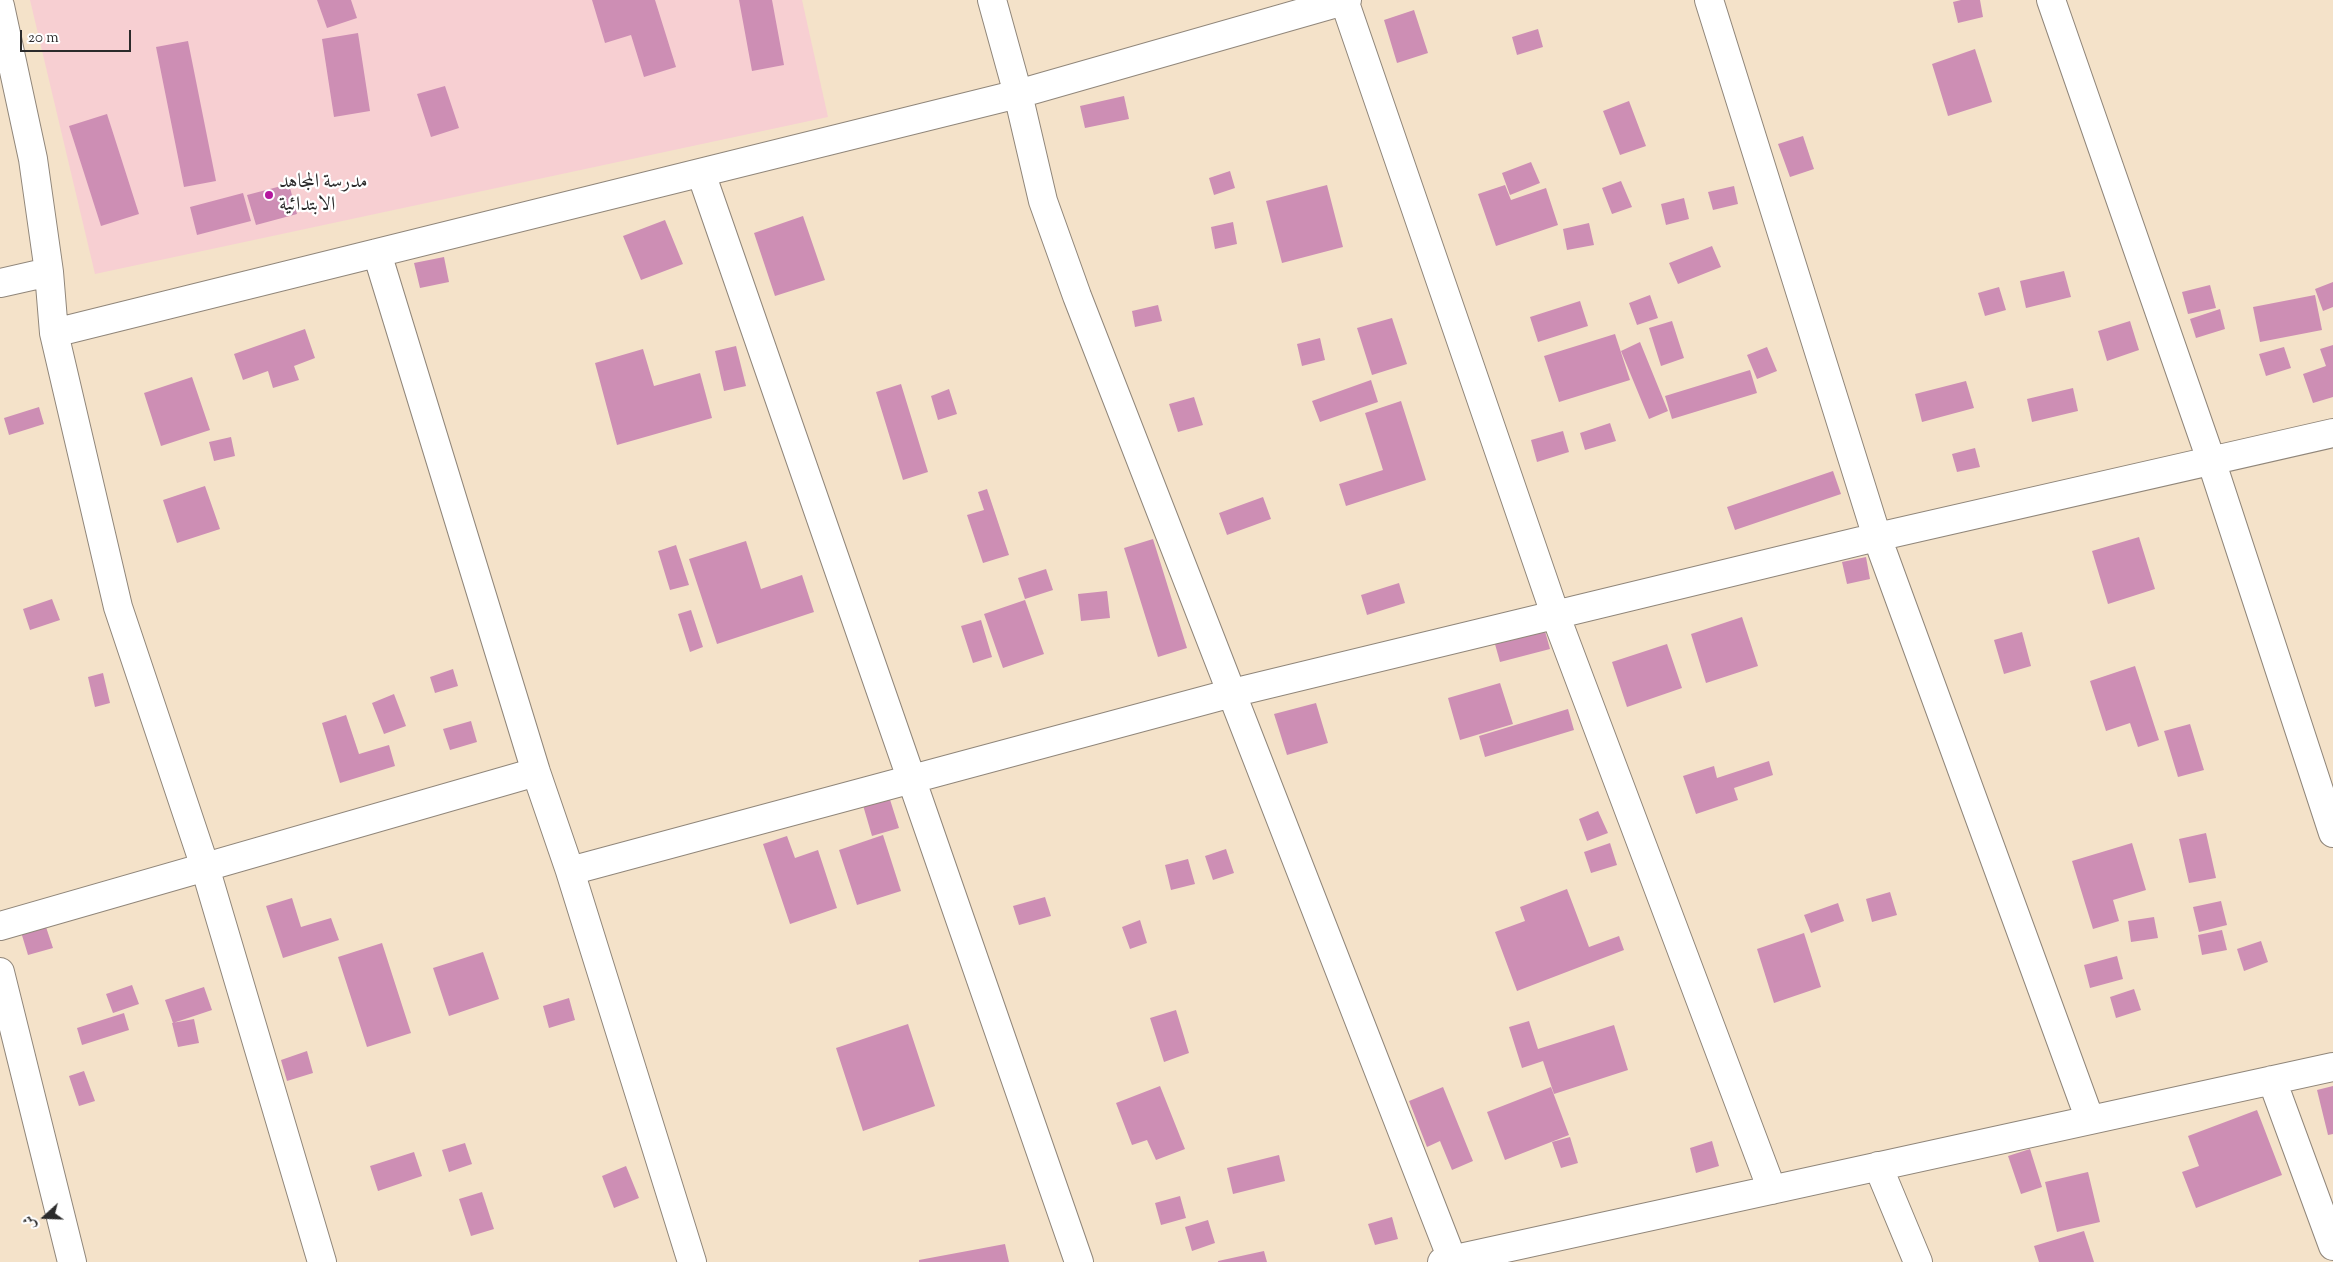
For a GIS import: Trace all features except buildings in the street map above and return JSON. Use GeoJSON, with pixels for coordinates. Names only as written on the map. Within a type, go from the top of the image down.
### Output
{"type":"FeatureCollection","features":[{"type":"Feature","properties":{"kind":"street"},"geometry":{"type":"LineString","coordinates":[[992,0],[1018,94],[1043,201],[1077,296],[1232,693],[1447,1260],[1530,1252],[1772,1190],[2333,1067]]}},
{"type":"Feature","properties":{"kind":"street"},"geometry":{"type":"LineString","coordinates":[[54,333],[1018,94],[1345,0],[1555,614],[1772,1190]]}},
{"type":"Feature","properties":{"kind":"street"},"geometry":{"type":"LineString","coordinates":[[1709,0],[1877,537],[2090,1120]]}},
{"type":"Feature","properties":{"kind":"street"},"geometry":{"type":"LineString","coordinates":[[2051,0],[2211,460],[2333,833]]}},
{"type":"Feature","properties":{"kind":"street"},"geometry":{"type":"LineString","coordinates":[[0,6],[32,159],[48,272],[54,333],[118,607],[205,867],[322,1262]]}},
{"type":"Feature","properties":{"kind":"street"},"geometry":{"type":"LineString","coordinates":[[701,173],[913,779],[1079,1262]]}},
{"type":"Feature","properties":{"kind":"street"},"geometry":{"type":"LineString","coordinates":[[376,253],[536,772],[570,872],[692,1262]]}},
{"type":"Feature","properties":{"kind":"street"},"geometry":{"type":"LineString","coordinates":[[0,283],[48,272]]}},
{"type":"Feature","properties":{"kind":"street"},"geometry":{"type":"LineString","coordinates":[[570,872],[1232,693],[1877,537],[2333,433]]}},
{"type":"Feature","properties":{"kind":"street"},"geometry":{"type":"LineString","coordinates":[[0,926],[536,772]]}},
{"type":"Feature","properties":{"kind":"street"},"geometry":{"type":"LineString","coordinates":[[0,972],[72,1262]]}},
{"type":"Feature","properties":{"kind":"street"},"geometry":{"type":"LineString","coordinates":[[2272,1080],[2333,1246]]}},
{"type":"Feature","properties":{"kind":"street"},"geometry":{"type":"LineString","coordinates":[[1878,1166],[1918,1262]]}},
{"type":"Feature","properties":{"kind":"shaded area","name":"مدرسة المجاهد الابتدائية"},"geometry":{"type":"Polygon","coordinates":[[[30,0],[802,0],[828,117],[95,274],[30,0]]]}},
{"type":"Feature","properties":{"kind":"place","name":"مدرسة المجاهد الابتدائية"},"geometry":{"type":"Point","coordinates":[269,195]}}]}
